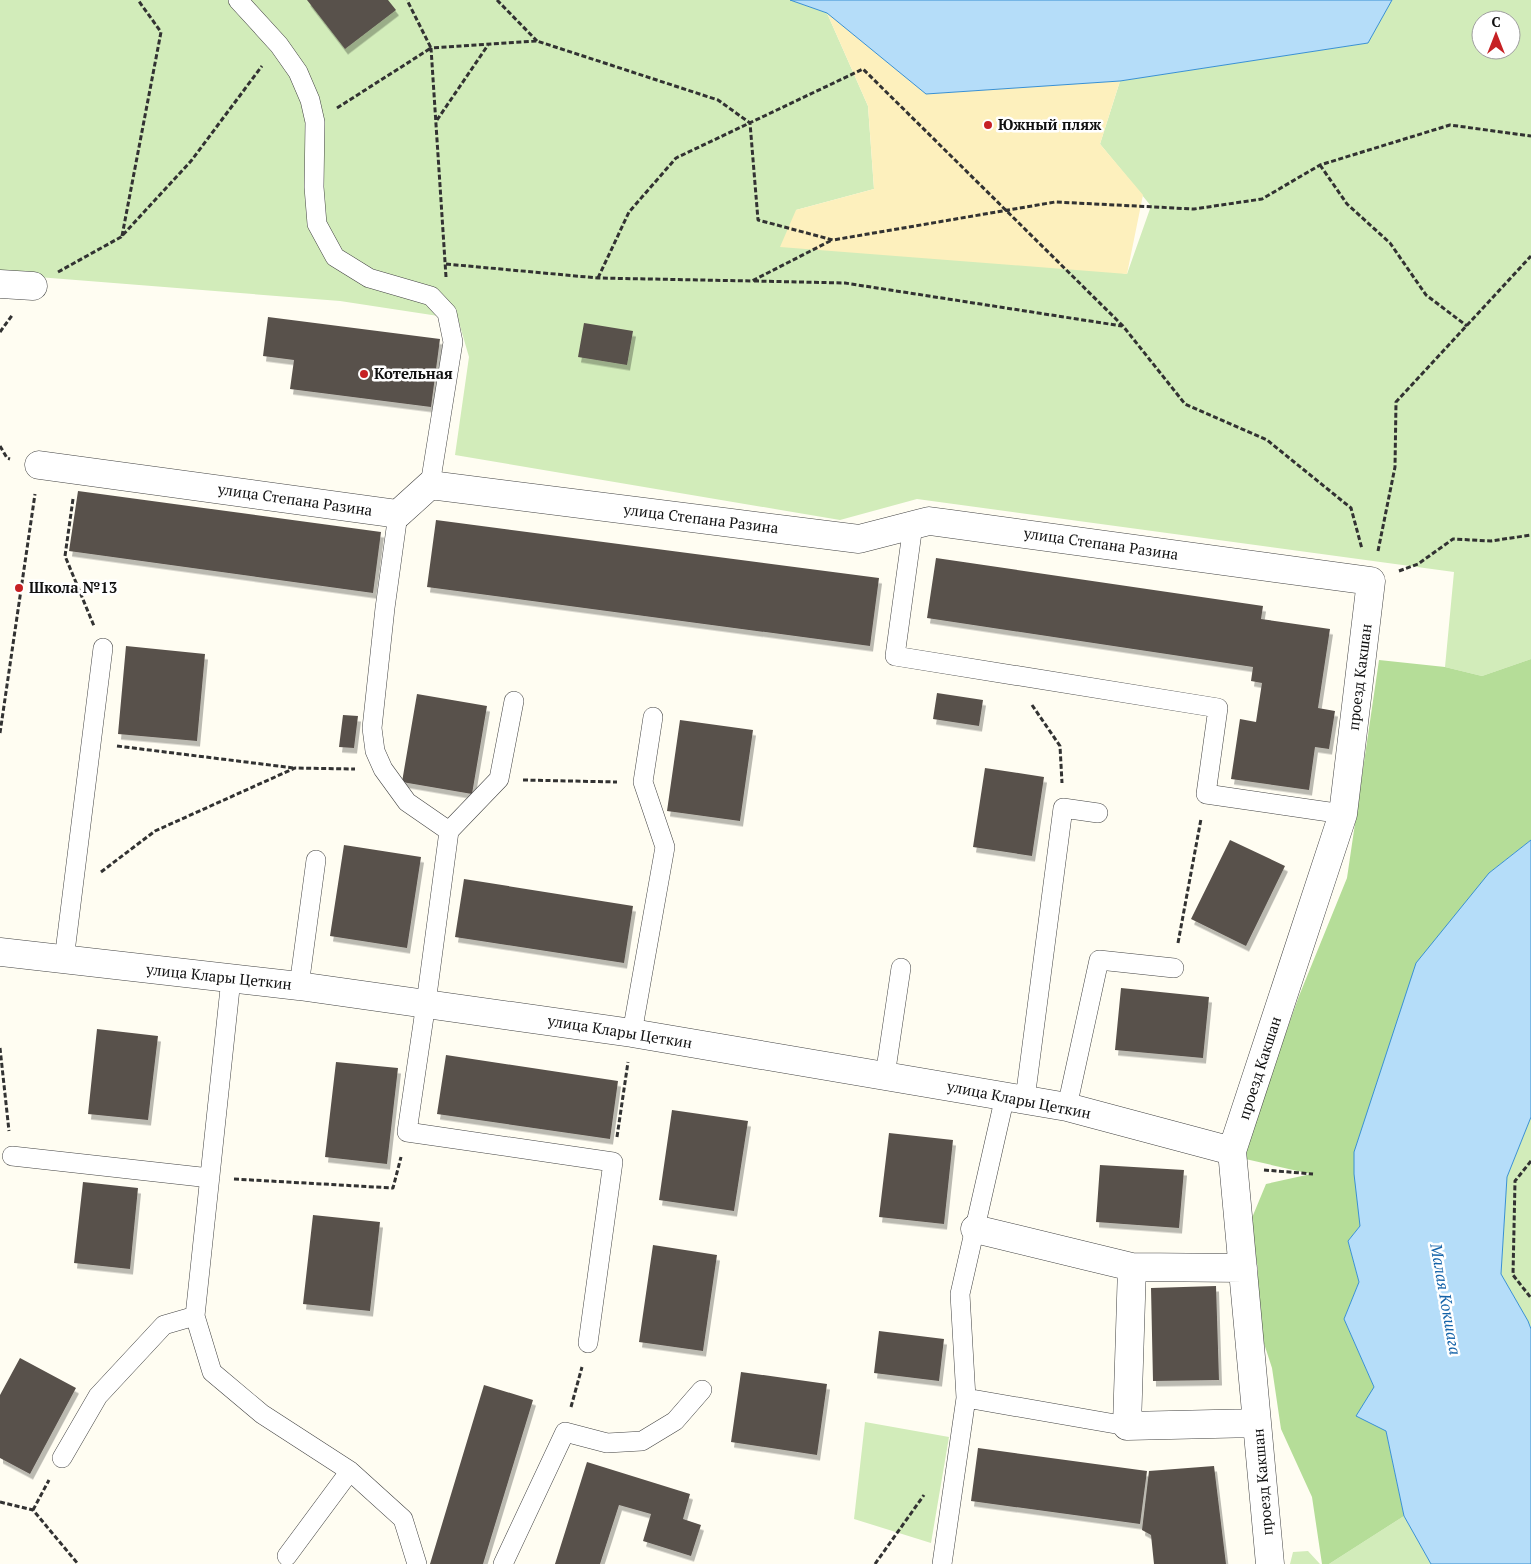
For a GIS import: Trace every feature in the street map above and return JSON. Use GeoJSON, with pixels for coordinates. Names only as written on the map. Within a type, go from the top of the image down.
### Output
{"type":"FeatureCollection","features":[{"type":"Feature","properties":{"kind":"street"},"geometry":{"type":"LineString","coordinates":[[0,284],[33,286]]}},
{"type":"Feature","properties":{"kind":"street","name":"улица Степана Разина"},"geometry":{"type":"LineString","coordinates":[[39,465],[398,514]]}},
{"type":"Feature","properties":{"kind":"street"},"geometry":{"type":"LineString","coordinates":[[398,514],[430,485]]}},
{"type":"Feature","properties":{"kind":"street","name":"улица Степана Разина"},"geometry":{"type":"LineString","coordinates":[[430,485],[859,539],[930,521],[1371,581]]}},
{"type":"Feature","properties":{"kind":"street","name":"проезд Какшан"},"geometry":{"type":"LineString","coordinates":[[1270,1564],[1233,1159],[1343,814],[1371,581]]}},
{"type":"Feature","properties":{"kind":"street","name":"улица Клары Цеткин"},"geometry":{"type":"LineString","coordinates":[[0,952],[299,986],[632,1033],[1068,1107],[1233,1159]]}},
{"type":"Feature","properties":{"kind":"street"},"geometry":{"type":"LineString","coordinates":[[975,1228],[1132,1267],[1243,1268]]}},
{"type":"Feature","properties":{"kind":"street"},"geometry":{"type":"LineString","coordinates":[[1132,1267],[1127,1426],[1257,1423]]}},
{"type":"Feature","properties":{"kind":"lane"},"geometry":{"type":"LineString","coordinates":[[238,0],[279,45],[298,72],[310,100],[315,122],[314,187],[317,224],[335,257],[370,278],[430,296],[447,313],[453,342],[430,485]]}},
{"type":"Feature","properties":{"kind":"lane"},"geometry":{"type":"LineString","coordinates":[[398,514],[385,608],[372,728],[375,751],[383,769],[407,802],[449,831]]}},
{"type":"Feature","properties":{"kind":"lane"},"geometry":{"type":"LineString","coordinates":[[913,525],[895,656],[1218,708],[1206,794],[1343,814]]}},
{"type":"Feature","properties":{"kind":"lane"},"geometry":{"type":"LineString","coordinates":[[64,960],[103,648]]}},
{"type":"Feature","properties":{"kind":"lane"},"geometry":{"type":"LineString","coordinates":[[514,700],[498,779],[449,831],[407,1132],[613,1162],[588,1344]]}},
{"type":"Feature","properties":{"kind":"lane"},"geometry":{"type":"LineString","coordinates":[[632,1033],[665,848],[643,782],[653,717]]}},
{"type":"Feature","properties":{"kind":"lane"},"geometry":{"type":"LineString","coordinates":[[942,1564],[966,1398],[960,1294],[975,1228],[1015,1098],[1064,808],[1098,813]]}},
{"type":"Feature","properties":{"kind":"lane"},"geometry":{"type":"LineString","coordinates":[[299,986],[316,860]]}},
{"type":"Feature","properties":{"kind":"lane"},"geometry":{"type":"LineString","coordinates":[[1068,1107],[1099,960],[1174,968]]}},
{"type":"Feature","properties":{"kind":"lane"},"geometry":{"type":"LineString","coordinates":[[885,1076],[900,968]]}},
{"type":"Feature","properties":{"kind":"lane"},"geometry":{"type":"LineString","coordinates":[[231,979],[195,1316],[212,1372],[262,1414],[350,1471],[403,1519],[417,1564]]}},
{"type":"Feature","properties":{"kind":"lane"},"geometry":{"type":"LineString","coordinates":[[12,1156],[210,1178]]}},
{"type":"Feature","properties":{"kind":"lane"},"geometry":{"type":"LineString","coordinates":[[62,1458],[104,1389],[164,1325],[195,1316]]}},
{"type":"Feature","properties":{"kind":"lane"},"geometry":{"type":"LineString","coordinates":[[503,1564],[564,1432],[607,1443],[642,1441],[675,1421],[702,1390]]}},
{"type":"Feature","properties":{"kind":"lane"},"geometry":{"type":"LineString","coordinates":[[966,1398],[1127,1426]]}},
{"type":"Feature","properties":{"kind":"lane"},"geometry":{"type":"LineString","coordinates":[[287,1556],[350,1471]]}},
{"type":"Feature","properties":{"kind":"path"},"geometry":{"type":"LineString","coordinates":[[122,237],[161,32],[138,0]]}},
{"type":"Feature","properties":{"kind":"path"},"geometry":{"type":"LineString","coordinates":[[407,0],[431,48],[446,264],[447,313]]}},
{"type":"Feature","properties":{"kind":"path"},"geometry":{"type":"LineString","coordinates":[[497,0],[537,41]]}},
{"type":"Feature","properties":{"kind":"path"},"geometry":{"type":"LineString","coordinates":[[315,122],[431,48],[537,41],[718,100],[750,123],[758,220],[832,240]]}},
{"type":"Feature","properties":{"kind":"path"},"geometry":{"type":"LineString","coordinates":[[436,120],[489,44]]}},
{"type":"Feature","properties":{"kind":"path"},"geometry":{"type":"LineString","coordinates":[[33,286],[122,237],[192,161],[279,45]]}},
{"type":"Feature","properties":{"kind":"path"},"geometry":{"type":"LineString","coordinates":[[598,278],[629,212],[676,158],[863,68],[1123,326],[1185,404],[1267,440],[1350,508],[1371,581]]}},
{"type":"Feature","properties":{"kind":"path"},"geometry":{"type":"LineString","coordinates":[[752,281],[832,240],[1055,202],[1194,209],[1262,199],[1320,165],[1450,125],[1531,136]]}},
{"type":"Feature","properties":{"kind":"path"},"geometry":{"type":"LineString","coordinates":[[1320,165],[1347,204],[1390,243],[1426,295],[1467,326]]}},
{"type":"Feature","properties":{"kind":"path"},"geometry":{"type":"LineString","coordinates":[[1371,581],[1395,467],[1396,402],[1531,256]]}},
{"type":"Feature","properties":{"kind":"path"},"geometry":{"type":"LineString","coordinates":[[446,264],[598,278],[845,283],[1123,326]]}},
{"type":"Feature","properties":{"kind":"path"},"geometry":{"type":"LineString","coordinates":[[0,733],[39,465]]}},
{"type":"Feature","properties":{"kind":"path"},"geometry":{"type":"LineString","coordinates":[[76,471],[65,556],[103,648]]}},
{"type":"Feature","properties":{"kind":"path"},"geometry":{"type":"LineString","coordinates":[[1371,581],[1418,564],[1453,539],[1491,542],[1531,535]]}},
{"type":"Feature","properties":{"kind":"path"},"geometry":{"type":"LineString","coordinates":[[1012,675],[1060,746],[1064,808]]}},
{"type":"Feature","properties":{"kind":"path"},"geometry":{"type":"LineString","coordinates":[[91,742],[295,768],[383,769]]}},
{"type":"Feature","properties":{"kind":"path"},"geometry":{"type":"LineString","coordinates":[[72,893],[155,831],[295,768]]}},
{"type":"Feature","properties":{"kind":"path"},"geometry":{"type":"LineString","coordinates":[[498,779],[643,782]]}},
{"type":"Feature","properties":{"kind":"path"},"geometry":{"type":"LineString","coordinates":[[1174,968],[1206,794]]}},
{"type":"Feature","properties":{"kind":"path"},"geometry":{"type":"LineString","coordinates":[[613,1162],[632,1033]]}},
{"type":"Feature","properties":{"kind":"path"},"geometry":{"type":"LineString","coordinates":[[0,1048],[12,1156]]}},
{"type":"Feature","properties":{"kind":"path"},"geometry":{"type":"LineString","coordinates":[[210,1178],[393,1188],[407,1132]]}},
{"type":"Feature","properties":{"kind":"path"},"geometry":{"type":"LineString","coordinates":[[1233,1159],[1313,1174]]}},
{"type":"Feature","properties":{"kind":"path"},"geometry":{"type":"LineString","coordinates":[[1531,1161],[1515,1181],[1513,1275],[1531,1298]]}},
{"type":"Feature","properties":{"kind":"path"},"geometry":{"type":"LineString","coordinates":[[564,1432],[588,1344]]}},
{"type":"Feature","properties":{"kind":"path"},"geometry":{"type":"LineString","coordinates":[[33,1510],[62,1458]]}},
{"type":"Feature","properties":{"kind":"path"},"geometry":{"type":"LineString","coordinates":[[875,1564],[925,1494]]}},
{"type":"Feature","properties":{"kind":"path"},"geometry":{"type":"LineString","coordinates":[[0,1502],[33,1510],[78,1564]]}},
{"type":"Feature","properties":{"kind":"green space"},"geometry":{"type":"Polygon","coordinates":[[[0,0],[790,0],[827,13],[868,106],[874,189],[796,210],[1127,274],[1151,206],[1100,144],[1120,81],[1368,43],[1392,0],[1531,0],[1531,659],[1482,676],[1445,667],[1454,572],[917,499],[840,520],[455,455],[469,357],[458,319],[340,301],[0,274],[0,0]]]}},
{"type":"Feature","properties":{"kind":"green space"},"geometry":{"type":"Polygon","coordinates":[[[1531,659],[1531,840],[1489,873],[1360,1226],[1348,1241],[1359,1282],[1344,1319],[1374,1387],[1386,1431],[1404,1516],[1329,1564],[1322,1564],[1312,1497],[1281,1429],[1272,1368],[1256,1319],[1258,1268],[1249,1225],[1266,1184],[1311,1174],[1241,1158],[1299,996],[1347,878],[1379,660],[1445,667],[1482,676],[1531,659]]]}},
{"type":"Feature","properties":{"kind":"green space"},"geometry":{"type":"Polygon","coordinates":[[[1531,1117],[1531,1329],[1501,1274],[1507,1177],[1531,1117]]]}},
{"type":"Feature","properties":{"kind":"green space"},"geometry":{"type":"Polygon","coordinates":[[[865,1422],[949,1437],[931,1543],[854,1519],[865,1422]]]}},
{"type":"Feature","properties":{"kind":"green space"},"geometry":{"type":"Polygon","coordinates":[[[1404,1516],[1431,1564],[1329,1564],[1404,1516]]]}},
{"type":"Feature","properties":{"kind":"green space"},"geometry":{"type":"Polygon","coordinates":[[[1308,1551],[1320,1564],[1290,1564],[1293,1552],[1308,1551]]]}},
{"type":"Feature","properties":{"kind":"sand","name":"Южный пляж"},"geometry":{"type":"Polygon","coordinates":[[[827,13],[926,94],[1120,81],[1100,144],[1143,195],[1127,274],[780,247],[796,210],[874,189],[868,106],[827,13]]]}},
{"type":"Feature","properties":{"kind":"water"},"geometry":{"type":"Polygon","coordinates":[[[790,0],[1392,0],[1368,43],[1120,81],[926,94],[827,13],[790,0]]]}},
{"type":"Feature","properties":{"kind":"water","name":"Малая Кокшага"},"geometry":{"type":"Polygon","coordinates":[[[1531,840],[1531,1117],[1507,1177],[1501,1274],[1531,1329],[1531,1564],[1431,1564],[1404,1516],[1386,1431],[1356,1416],[1374,1387],[1344,1319],[1359,1282],[1348,1241],[1360,1226],[1354,1174],[1354,1152],[1416,963],[1489,873],[1531,840]]]}},
{"type":"Feature","properties":{"kind":"building"},"geometry":{"type":"Polygon","coordinates":[[[307,0],[388,0],[396,10],[345,49],[307,0]]]}},
{"type":"Feature","properties":{"kind":"building","name":"Котельная"},"geometry":{"type":"Polygon","coordinates":[[[268,317],[440,339],[431,407],[290,389],[294,360],[263,356],[268,317]]]}},
{"type":"Feature","properties":{"kind":"building"},"geometry":{"type":"Polygon","coordinates":[[[584,323],[633,331],[627,365],[578,357],[584,323]]]}},
{"type":"Feature","properties":{"kind":"building"},"geometry":{"type":"Polygon","coordinates":[[[78,491],[381,532],[373,593],[69,551],[78,491]]]}},
{"type":"Feature","properties":{"kind":"building"},"geometry":{"type":"Polygon","coordinates":[[[436,520],[879,578],[870,646],[427,587],[436,520]]]}},
{"type":"Feature","properties":{"kind":"building"},"geometry":{"type":"Polygon","coordinates":[[[936,558],[1263,606],[1261,619],[1330,629],[1318,708],[1335,711],[1329,749],[1315,747],[1309,790],[1231,779],[1240,719],[1256,722],[1262,683],[1251,681],[1253,667],[927,618],[936,558]]]}},
{"type":"Feature","properties":{"kind":"building"},"geometry":{"type":"Polygon","coordinates":[[[126,646],[205,654],[197,741],[118,734],[126,646]]]}},
{"type":"Feature","properties":{"kind":"building"},"geometry":{"type":"Polygon","coordinates":[[[937,693],[983,700],[979,726],[933,719],[937,693]]]}},
{"type":"Feature","properties":{"kind":"building"},"geometry":{"type":"Polygon","coordinates":[[[417,694],[487,706],[472,794],[402,782],[417,694]]]}},
{"type":"Feature","properties":{"kind":"building"},"geometry":{"type":"Polygon","coordinates":[[[343,715],[358,716],[354,748],[339,747],[343,715]]]}},
{"type":"Feature","properties":{"kind":"building"},"geometry":{"type":"Polygon","coordinates":[[[680,720],[753,730],[740,821],[667,811],[680,720]]]}},
{"type":"Feature","properties":{"kind":"building"},"geometry":{"type":"Polygon","coordinates":[[[985,768],[1044,777],[1032,856],[973,847],[985,768]]]}},
{"type":"Feature","properties":{"kind":"building"},"geometry":{"type":"Polygon","coordinates":[[[1230,840],[1285,866],[1246,946],[1191,919],[1230,840]]]}},
{"type":"Feature","properties":{"kind":"building"},"geometry":{"type":"Polygon","coordinates":[[[344,845],[421,857],[407,948],[330,936],[344,845]]]}},
{"type":"Feature","properties":{"kind":"building"},"geometry":{"type":"Polygon","coordinates":[[[464,879],[633,906],[624,963],[455,937],[464,879]]]}},
{"type":"Feature","properties":{"kind":"building"},"geometry":{"type":"Polygon","coordinates":[[[1121,988],[1209,997],[1203,1058],[1115,1050],[1121,988]]]}},
{"type":"Feature","properties":{"kind":"building"},"geometry":{"type":"Polygon","coordinates":[[[97,1029],[158,1036],[148,1120],[88,1114],[97,1029]]]}},
{"type":"Feature","properties":{"kind":"building"},"geometry":{"type":"Polygon","coordinates":[[[446,1055],[618,1081],[610,1139],[437,1114],[446,1055]]]}},
{"type":"Feature","properties":{"kind":"building"},"geometry":{"type":"Polygon","coordinates":[[[336,1062],[398,1068],[387,1164],[325,1157],[336,1062]]]}},
{"type":"Feature","properties":{"kind":"building"},"geometry":{"type":"Polygon","coordinates":[[[672,1110],[748,1121],[734,1211],[659,1200],[672,1110]]]}},
{"type":"Feature","properties":{"kind":"building"},"geometry":{"type":"Polygon","coordinates":[[[889,1133],[953,1140],[944,1224],[879,1217],[889,1133]]]}},
{"type":"Feature","properties":{"kind":"building"},"geometry":{"type":"Polygon","coordinates":[[[1100,1165],[1184,1170],[1179,1228],[1096,1222],[1100,1165]]]}},
{"type":"Feature","properties":{"kind":"building"},"geometry":{"type":"Polygon","coordinates":[[[83,1182],[138,1188],[130,1269],[74,1263],[83,1182]]]}},
{"type":"Feature","properties":{"kind":"building"},"geometry":{"type":"Polygon","coordinates":[[[313,1215],[380,1222],[370,1311],[303,1304],[313,1215]]]}},
{"type":"Feature","properties":{"kind":"building"},"geometry":{"type":"Polygon","coordinates":[[[653,1245],[717,1255],[703,1351],[639,1342],[653,1245]]]}},
{"type":"Feature","properties":{"kind":"building"},"geometry":{"type":"Polygon","coordinates":[[[1216,1286],[1219,1380],[1153,1381],[1151,1288],[1216,1286]]]}},
{"type":"Feature","properties":{"kind":"building"},"geometry":{"type":"Polygon","coordinates":[[[879,1331],[944,1339],[939,1381],[874,1373],[879,1331]]]}},
{"type":"Feature","properties":{"kind":"building"},"geometry":{"type":"Polygon","coordinates":[[[20,1358],[76,1388],[30,1474],[0,1458],[0,1395],[20,1358]]]}},
{"type":"Feature","properties":{"kind":"building"},"geometry":{"type":"Polygon","coordinates":[[[741,1372],[827,1384],[817,1455],[731,1442],[741,1372]]]}},
{"type":"Feature","properties":{"kind":"building"},"geometry":{"type":"Polygon","coordinates":[[[484,1385],[533,1400],[483,1564],[430,1564],[484,1385]]]}},
{"type":"Feature","properties":{"kind":"building"},"geometry":{"type":"Polygon","coordinates":[[[978,1448],[1147,1471],[1140,1524],[971,1501],[978,1448]]]}},
{"type":"Feature","properties":{"kind":"building"},"geometry":{"type":"Polygon","coordinates":[[[587,1462],[690,1494],[683,1519],[701,1525],[691,1556],[643,1541],[651,1514],[619,1505],[600,1564],[555,1564],[587,1462]]]}},
{"type":"Feature","properties":{"kind":"building"},"geometry":{"type":"Polygon","coordinates":[[[1214,1466],[1226,1564],[1154,1564],[1151,1535],[1142,1530],[1149,1471],[1214,1466]]]}},
{"type":"Feature","properties":{"kind":"place","name":"Южный пляж"},"geometry":{"type":"Point","coordinates":[988,125]}},
{"type":"Feature","properties":{"kind":"place","name":"Котельная"},"geometry":{"type":"Point","coordinates":[364,374]}},
{"type":"Feature","properties":{"kind":"place","name":"Школа №13"},"geometry":{"type":"Point","coordinates":[19,588]}}]}
